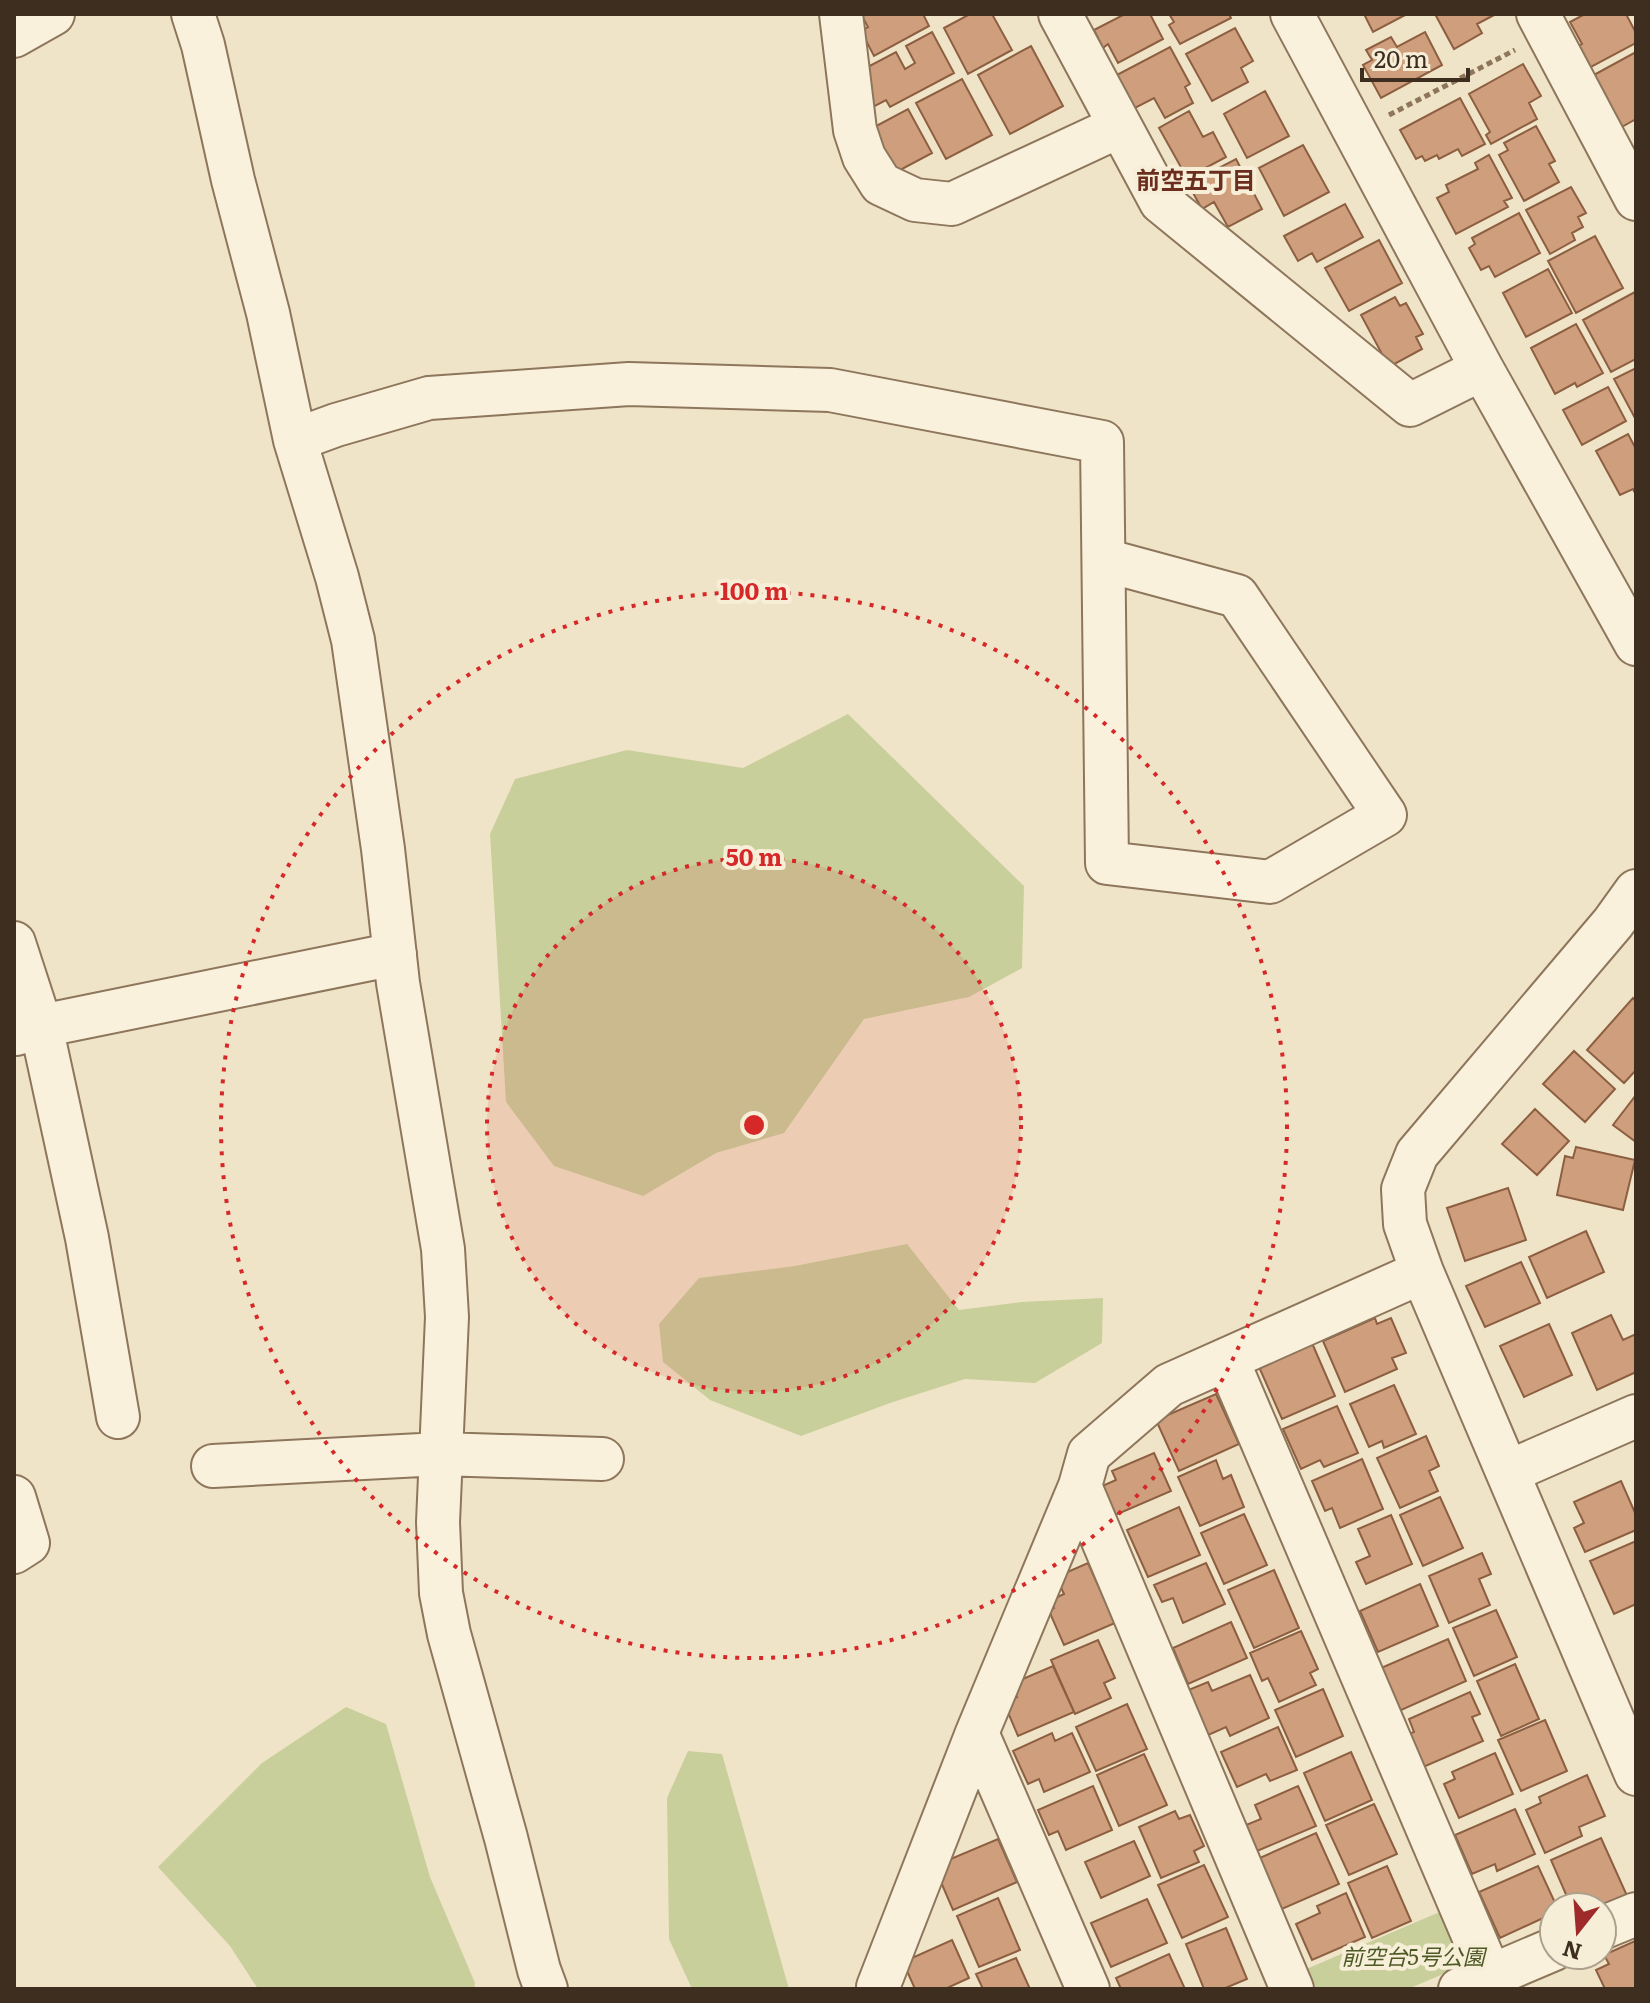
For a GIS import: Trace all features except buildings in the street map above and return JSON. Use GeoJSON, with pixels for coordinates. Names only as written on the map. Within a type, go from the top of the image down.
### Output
{"type":"FeatureCollection","features":[{"type":"Feature","properties":{"kind":"street"},"geometry":{"type":"LineString","coordinates":[[14,36],[53,14]]}},
{"type":"Feature","properties":{"kind":"street"},"geometry":{"type":"LineString","coordinates":[[193,14],[268,313],[295,440],[353,640],[395,954],[443,1249],[447,1317],[438,1522],[443,1607],[546,1989]]}},
{"type":"Feature","properties":{"kind":"street"},"geometry":{"type":"LineString","coordinates":[[841,14],[855,130],[864,157],[881,184],[915,200],[952,204],[1120,126]]}},
{"type":"Feature","properties":{"kind":"street"},"geometry":{"type":"LineString","coordinates":[[1060,14],[1161,202],[1410,405],[1482,369]]}},
{"type":"Feature","properties":{"kind":"street"},"geometry":{"type":"LineString","coordinates":[[1292,14],[1482,369],[1636,644]]}},
{"type":"Feature","properties":{"kind":"street"},"geometry":{"type":"LineString","coordinates":[[1538,14],[1636,199]]}},
{"type":"Feature","properties":{"kind":"street"},"geometry":{"type":"LineString","coordinates":[[295,440],[429,398],[629,384],[830,390],[1102,442],[1107,863],[1270,882],[1385,815],[1237,596],[1104,560]]}},
{"type":"Feature","properties":{"kind":"street"},"geometry":{"type":"LineString","coordinates":[[1636,891],[1613,923],[1417,1154],[1403,1189],[1405,1224],[1422,1272],[1636,1774]]}},
{"type":"Feature","properties":{"kind":"street"},"geometry":{"type":"LineString","coordinates":[[14,943],[27,1030],[87,1238],[118,1417]]}},
{"type":"Feature","properties":{"kind":"street"},"geometry":{"type":"LineString","coordinates":[[27,1030],[395,954]]}},
{"type":"Feature","properties":{"kind":"street"},"geometry":{"type":"LineString","coordinates":[[879,1989],[977,1733],[1080,1486],[1089,1454],[1169,1385],[1422,1272]]}},
{"type":"Feature","properties":{"kind":"street"},"geometry":{"type":"LineString","coordinates":[[1227,1359],[1482,1985],[1538,1957]]}},
{"type":"Feature","properties":{"kind":"street"},"geometry":{"type":"LineString","coordinates":[[1508,1472],[1636,1416]]}},
{"type":"Feature","properties":{"kind":"street"},"geometry":{"type":"LineString","coordinates":[[213,1466],[440,1454],[602,1459]]}},
{"type":"Feature","properties":{"kind":"street"},"geometry":{"type":"LineString","coordinates":[[1080,1486],[1292,1989]]}},
{"type":"Feature","properties":{"kind":"street"},"geometry":{"type":"LineString","coordinates":[[14,1497],[28,1543],[14,1552]]}},
{"type":"Feature","properties":{"kind":"street"},"geometry":{"type":"LineString","coordinates":[[977,1733],[1088,1989]]}},
{"type":"Feature","properties":{"kind":"path"},"geometry":{"type":"LineString","coordinates":[[1402,108],[1514,50]]}},
{"type":"Feature","properties":{"kind":"green space"},"geometry":{"type":"Polygon","coordinates":[[[848,714],[1024,886],[1022,968],[969,997],[864,1019],[784,1133],[716,1153],[643,1196],[554,1166],[506,1102],[490,834],[515,779],[627,750],[743,768],[848,714]]]}},
{"type":"Feature","properties":{"kind":"green space"},"geometry":{"type":"Polygon","coordinates":[[[907,1244],[959,1310],[1021,1302],[1103,1298],[1102,1343],[1035,1383],[965,1379],[801,1436],[710,1400],[663,1362],[659,1324],[699,1278],[795,1266],[907,1244]]]}},
{"type":"Feature","properties":{"kind":"green space"},"geometry":{"type":"Polygon","coordinates":[[[346,1707],[386,1724],[430,1877],[475,1983],[474,1989],[258,1989],[230,1946],[158,1867],[262,1763],[346,1707]]]}},
{"type":"Feature","properties":{"kind":"green space"},"geometry":{"type":"Polygon","coordinates":[[[688,1751],[722,1754],[789,1989],[692,1989],[669,1939],[667,1798],[688,1751]]]}},
{"type":"Feature","properties":{"kind":"green space","name":"前空台5号公園"},"geometry":{"type":"Polygon","coordinates":[[[1449,1908],[1464,1945],[1455,1969],[1408,1989],[1313,1989],[1304,1970],[1449,1908]]]}},
{"type":"Feature","properties":{"kind":"district","name":"前空五丁目"},"geometry":{"type":"Point","coordinates":[1196,178]}}]}
